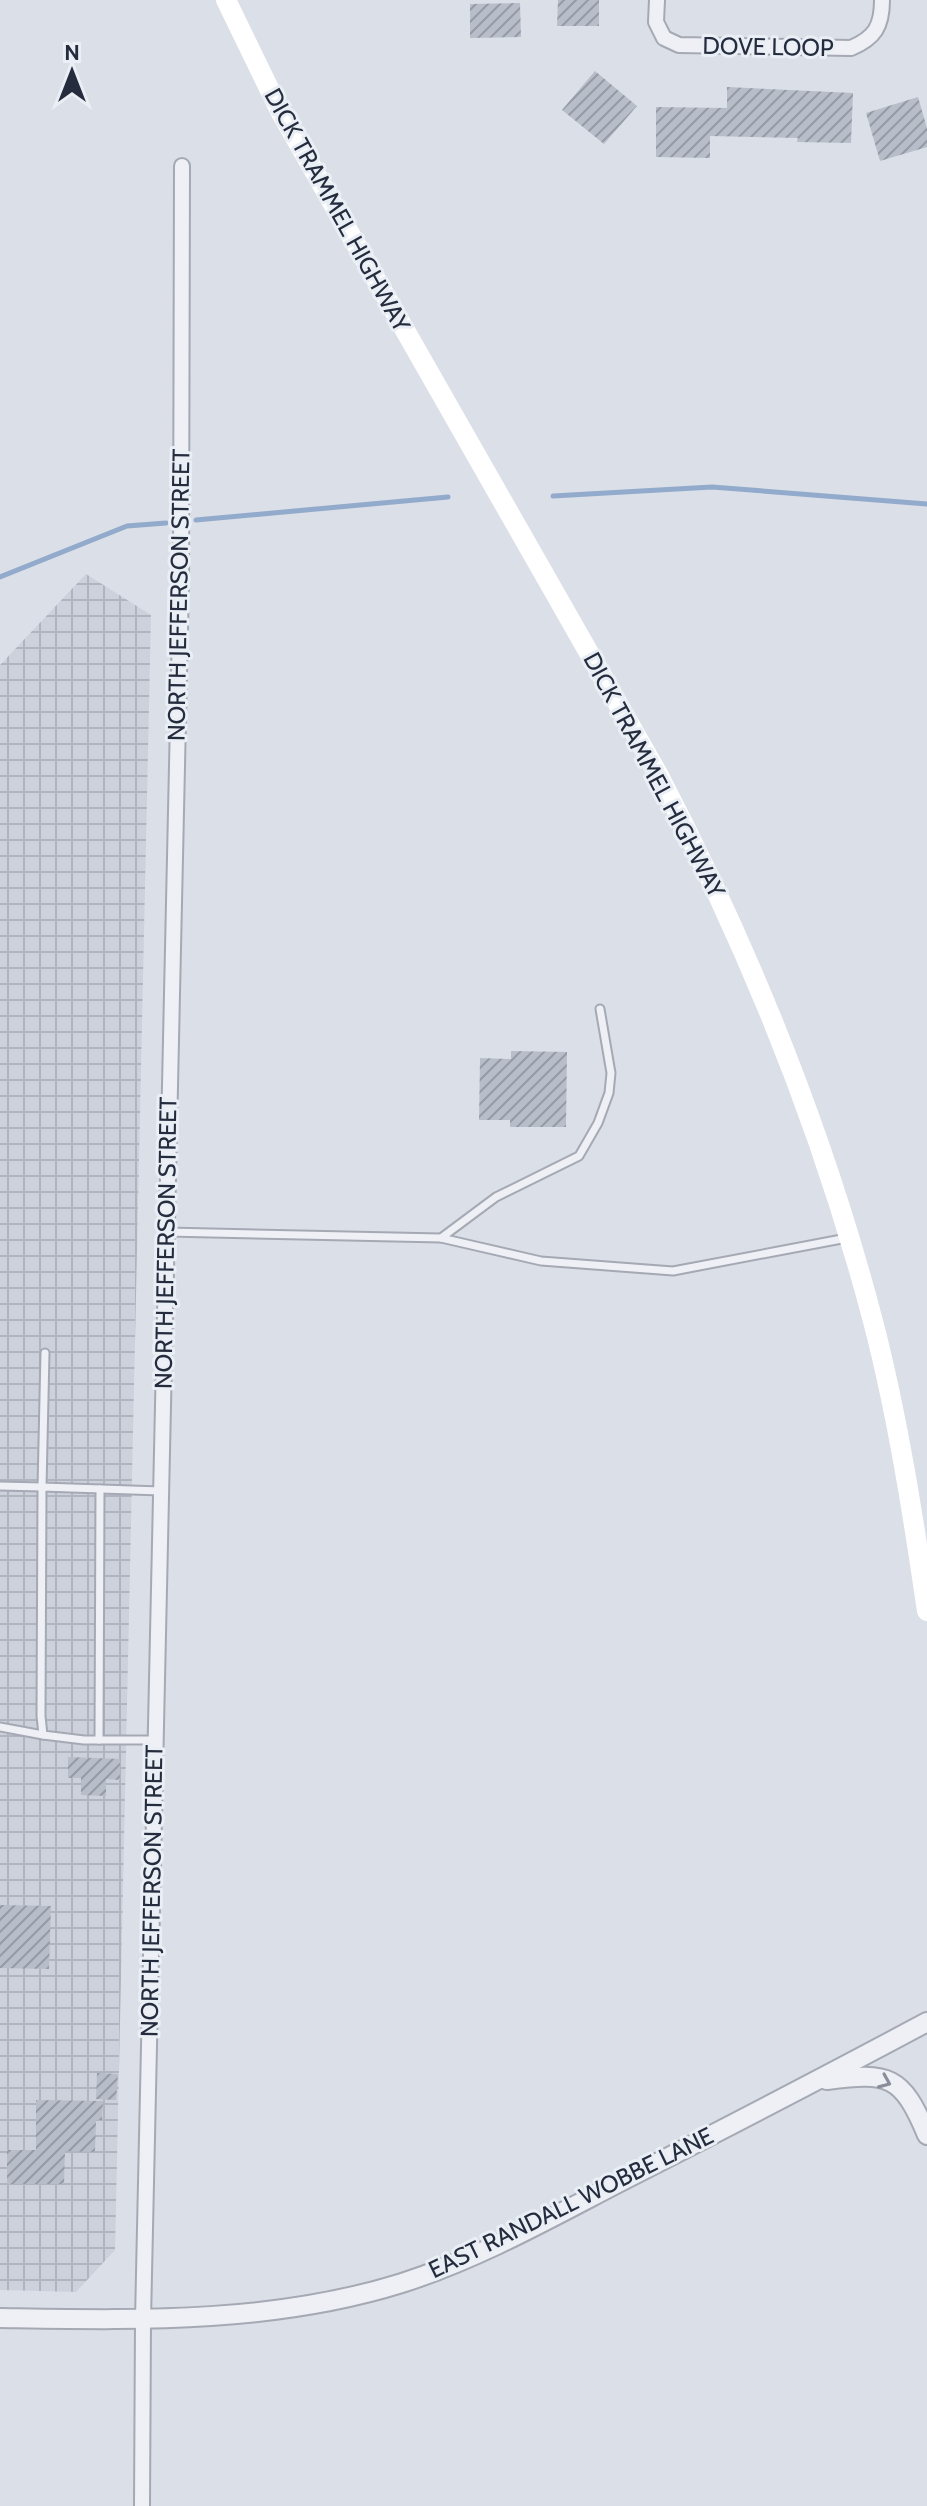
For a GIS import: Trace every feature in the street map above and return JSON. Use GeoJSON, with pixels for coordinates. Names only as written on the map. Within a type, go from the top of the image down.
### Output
{"type":"FeatureCollection","features":[{"type":"Feature","properties":{"kind":"main road","name":"DICK TRAMMEL HIGHWAY"},"geometry":{"type":"LineString","coordinates":[[226,0],[280,111],[658,774],[704,862],[783,1044],[818,1137],[849,1237],[896,1424],[927,1611]]}},
{"type":"Feature","properties":{"kind":"street","name":"DOVE LOOP"},"geometry":{"type":"LineString","coordinates":[[657,0],[656,22],[664,38],[679,45],[851,48],[865,43],[875,34],[882,0]]}},
{"type":"Feature","properties":{"kind":"street","name":"NORTH JEFFERSON STREET"},"geometry":{"type":"LineString","coordinates":[[142,2506],[143,2320],[181,583],[182,166]]}},
{"type":"Feature","properties":{"kind":"street","name":"EAST RANDALL WOBBE LANE"},"geometry":{"type":"LineString","coordinates":[[0,2318],[143,2320],[237,2316],[327,2301],[402,2283],[478,2253],[927,2022]]}},
{"type":"Feature","properties":{"kind":"street"},"geometry":{"type":"LineString","coordinates":[[816,2081],[868,2075],[894,2083],[914,2103],[927,2135]]}},
{"type":"Feature","properties":{"kind":"lane"},"geometry":{"type":"LineString","coordinates":[[441,1238],[496,1197],[579,1156],[598,1123],[609,1093],[611,1073],[600,1009]]}},
{"type":"Feature","properties":{"kind":"lane"},"geometry":{"type":"LineString","coordinates":[[167,1232],[441,1238],[541,1261],[673,1271],[849,1237]]}},
{"type":"Feature","properties":{"kind":"lane"},"geometry":{"type":"LineString","coordinates":[[43,1735],[45,1353]]}},
{"type":"Feature","properties":{"kind":"lane"},"geometry":{"type":"LineString","coordinates":[[0,1486],[161,1491]]}},
{"type":"Feature","properties":{"kind":"lane"},"geometry":{"type":"LineString","coordinates":[[99,1740],[100,1489]]}},
{"type":"Feature","properties":{"kind":"lane"},"geometry":{"type":"LineString","coordinates":[[0,1727],[99,1740],[156,1740]]}},
{"type":"Feature","properties":{"kind":"shaded area"},"geometry":{"type":"Polygon","coordinates":[[[86,574],[151,615],[115,2250],[76,2292],[0,2290],[0,665],[86,574]]]}},
{"type":"Feature","properties":{"kind":"building"},"geometry":{"type":"Polygon","coordinates":[[[558,0],[599,0],[599,26],[557,26],[558,0]]]}},
{"type":"Feature","properties":{"kind":"building"},"geometry":{"type":"Polygon","coordinates":[[[520,3],[521,37],[470,38],[470,4],[520,3]]]}},
{"type":"Feature","properties":{"kind":"building"},"geometry":{"type":"Polygon","coordinates":[[[595,71],[637,106],[604,144],[562,110],[595,71]]]}},
{"type":"Feature","properties":{"kind":"building"},"geometry":{"type":"Polygon","coordinates":[[[727,87],[853,93],[851,143],[710,136],[710,158],[656,157],[656,107],[727,108],[727,87]]]}},
{"type":"Feature","properties":{"kind":"building"},"geometry":{"type":"Polygon","coordinates":[[[918,97],[927,128],[927,147],[880,161],[866,113],[918,97]]]}},
{"type":"Feature","properties":{"kind":"building"},"geometry":{"type":"Polygon","coordinates":[[[511,1051],[567,1052],[566,1127],[510,1127],[510,1120],[479,1120],[480,1058],[511,1059],[511,1051]]]}},
{"type":"Feature","properties":{"kind":"building"},"geometry":{"type":"Polygon","coordinates":[[[68,1757],[120,1759],[120,1780],[106,1779],[106,1796],[81,1795],[81,1778],[68,1778],[68,1757]]]}},
{"type":"Feature","properties":{"kind":"building"},"geometry":{"type":"Polygon","coordinates":[[[0,1905],[51,1906],[49,1969],[0,1968],[0,1905]]]}},
{"type":"Feature","properties":{"kind":"building"},"geometry":{"type":"Polygon","coordinates":[[[97,2073],[118,2074],[116,2100],[96,2099],[97,2073]]]}},
{"type":"Feature","properties":{"kind":"building"},"geometry":{"type":"Polygon","coordinates":[[[36,2100],[103,2101],[102,2120],[96,2120],[95,2152],[65,2151],[64,2184],[7,2184],[7,2150],[36,2150],[36,2100]]]}},
{"type":"Feature","properties":{"kind":"waterway"},"geometry":{"type":"LineString","coordinates":[[553,496],[712,487],[927,504]]}},
{"type":"Feature","properties":{"kind":"waterway"},"geometry":{"type":"LineString","coordinates":[[196,520],[448,497]]}},
{"type":"Feature","properties":{"kind":"waterway"},"geometry":{"type":"LineString","coordinates":[[0,577],[127,526],[166,523]]}}]}
